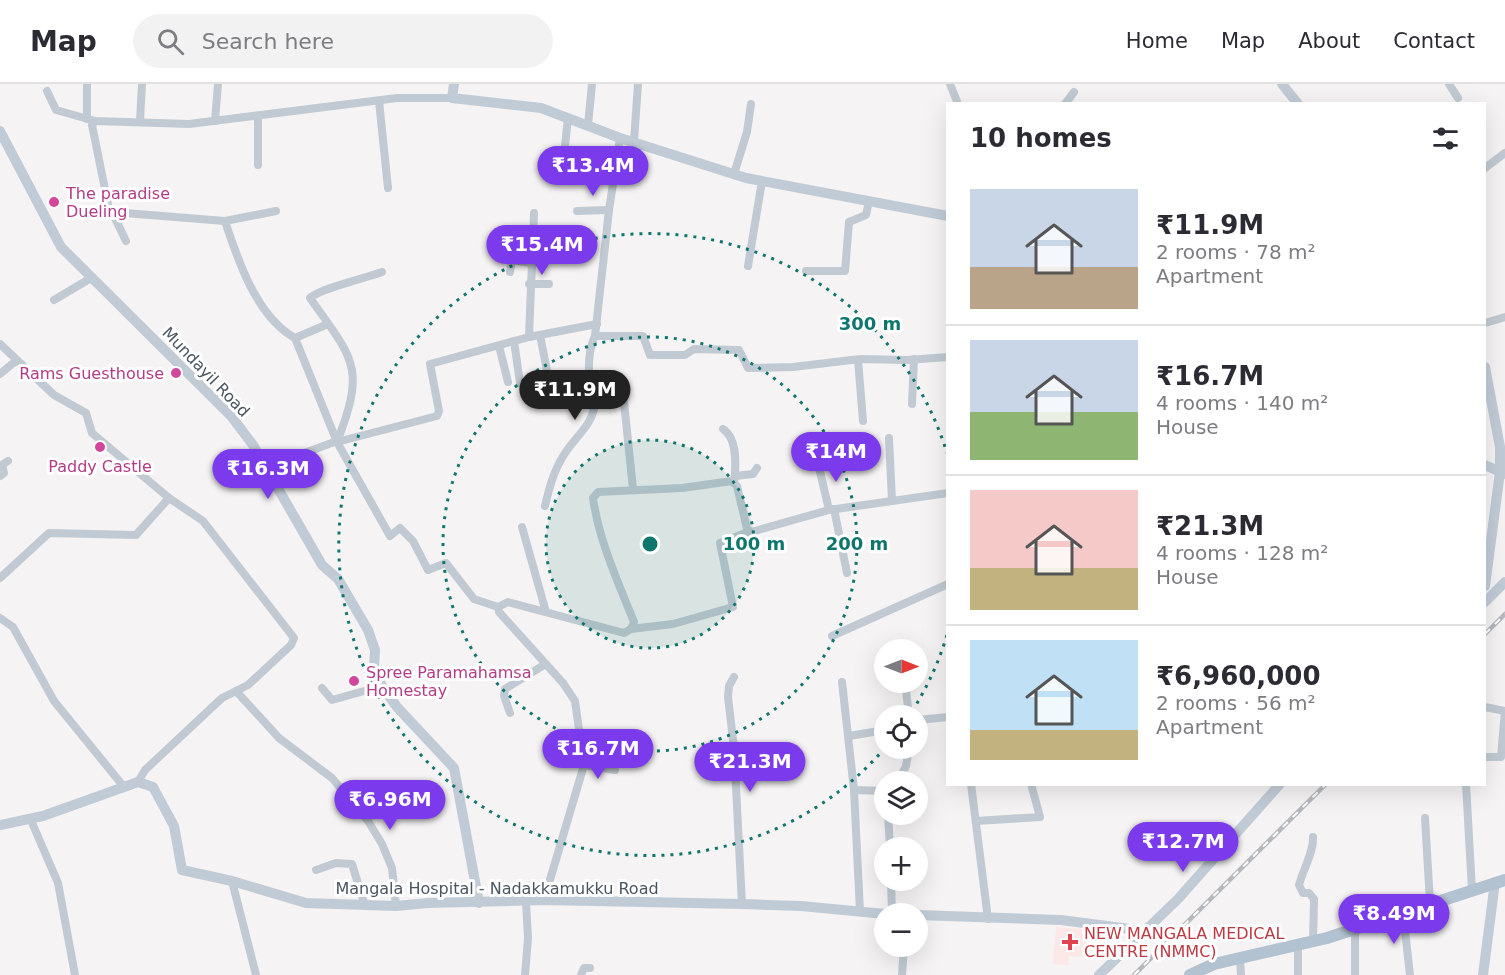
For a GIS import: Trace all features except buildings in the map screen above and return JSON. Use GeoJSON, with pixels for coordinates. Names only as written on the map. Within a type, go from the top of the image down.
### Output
{"type":"FeatureCollection","features":[{"type":"Feature","properties":{"kind":"main road"},"geometry":{"type":"LineString","coordinates":[[454,84],[452,98],[541,108],[620,138],[734,174],[946,216]]}},
{"type":"Feature","properties":{"kind":"main road"},"geometry":{"type":"LineString","coordinates":[[1282,84],[1296,102]]}},
{"type":"Feature","properties":{"kind":"main road","name":"Mundayil Road"},"geometry":{"type":"LineString","coordinates":[[0,131],[61,248],[231,416],[266,467],[322,565],[338,579],[368,630],[375,650],[374,668],[382,686],[397,707],[454,768],[478,903]]}},
{"type":"Feature","properties":{"kind":"main road"},"geometry":{"type":"LineString","coordinates":[[1486,373],[1501,428],[1503,473],[1486,580]]}},
{"type":"Feature","properties":{"kind":"main road"},"geometry":{"type":"LineString","coordinates":[[1486,465],[1503,473]]}},
{"type":"Feature","properties":{"kind":"main road"},"geometry":{"type":"LineString","coordinates":[[1486,601],[1505,582]]}},
{"type":"Feature","properties":{"kind":"main road"},"geometry":{"type":"LineString","coordinates":[[0,825],[43,816],[138,782]]}},
{"type":"Feature","properties":{"kind":"main road","name":"Mangala Hospital - Nadakkamukku Road"},"geometry":{"type":"LineString","coordinates":[[138,782],[153,787],[174,826],[182,870],[232,881],[297,902],[396,906],[544,900],[801,906],[874,913]]}},
{"type":"Feature","properties":{"kind":"main road"},"geometry":{"type":"LineString","coordinates":[[1099,975],[1140,933],[1178,899],[1278,786]]}},
{"type":"Feature","properties":{"kind":"main road"},"geometry":{"type":"LineString","coordinates":[[1190,975],[1215,964],[1313,942],[1500,881],[1483,975]]}},
{"type":"Feature","properties":{"kind":"main road"},"geometry":{"type":"LineString","coordinates":[[928,916],[1062,920],[1130,929],[1140,933]]}},
{"type":"Feature","properties":{"kind":"street"},"geometry":{"type":"LineString","coordinates":[[87,84],[91,120],[109,209],[126,241]]}},
{"type":"Feature","properties":{"kind":"street"},"geometry":{"type":"LineString","coordinates":[[141,121],[142,84]]}},
{"type":"Feature","properties":{"kind":"street"},"geometry":{"type":"LineString","coordinates":[[215,121],[218,84]]}},
{"type":"Feature","properties":{"kind":"street"},"geometry":{"type":"LineString","coordinates":[[588,124],[592,84]]}},
{"type":"Feature","properties":{"kind":"street"},"geometry":{"type":"LineString","coordinates":[[634,141],[638,84]]}},
{"type":"Feature","properties":{"kind":"street"},"geometry":{"type":"LineString","coordinates":[[950,84],[957,102]]}},
{"type":"Feature","properties":{"kind":"street"},"geometry":{"type":"LineString","coordinates":[[1449,84],[1458,98]]}},
{"type":"Feature","properties":{"kind":"street"},"geometry":{"type":"LineString","coordinates":[[46,91],[56,110],[91,120],[189,124],[397,98],[452,98]]}},
{"type":"Feature","properties":{"kind":"street"},"geometry":{"type":"LineString","coordinates":[[1066,102],[1074,92]]}},
{"type":"Feature","properties":{"kind":"street"},"geometry":{"type":"LineString","coordinates":[[379,101],[388,188]]}},
{"type":"Feature","properties":{"kind":"street"},"geometry":{"type":"LineString","coordinates":[[734,174],[747,132],[751,104]]}},
{"type":"Feature","properties":{"kind":"street"},"geometry":{"type":"LineString","coordinates":[[258,117],[258,165]]}},
{"type":"Feature","properties":{"kind":"street"},"geometry":{"type":"LineString","coordinates":[[564,155],[568,118]]}},
{"type":"Feature","properties":{"kind":"street"},"geometry":{"type":"LineString","coordinates":[[545,506],[553,475],[562,456],[590,423],[595,404],[590,369],[591,345],[596,336],[609,210],[620,138]]}},
{"type":"Feature","properties":{"kind":"street"},"geometry":{"type":"LineString","coordinates":[[1486,167],[1505,153]]}},
{"type":"Feature","properties":{"kind":"street"},"geometry":{"type":"LineString","coordinates":[[748,266],[762,181]]}},
{"type":"Feature","properties":{"kind":"street"},"geometry":{"type":"LineString","coordinates":[[806,271],[845,271],[849,222],[864,217],[869,201]]}},
{"type":"Feature","properties":{"kind":"street"},"geometry":{"type":"LineString","coordinates":[[577,211],[609,210]]}},
{"type":"Feature","properties":{"kind":"street"},"geometry":{"type":"LineString","coordinates":[[112,212],[225,221],[276,212]]}},
{"type":"Feature","properties":{"kind":"street"},"geometry":{"type":"LineString","coordinates":[[529,337],[529,284],[534,213]]}},
{"type":"Feature","properties":{"kind":"street"},"geometry":{"type":"LineString","coordinates":[[225,221],[239,264],[254,293],[284,332],[296,338],[337,441],[390,536],[400,528],[413,541],[428,570],[446,563],[474,599],[498,607],[508,602],[624,633],[631,629],[673,624],[733,607],[720,543],[748,532],[760,531],[831,509],[946,493]]}},
{"type":"Feature","properties":{"kind":"street"},"geometry":{"type":"LineString","coordinates":[[510,272],[512,260],[530,263]]}},
{"type":"Feature","properties":{"kind":"street"},"geometry":{"type":"LineString","coordinates":[[337,441],[349,412],[354,373],[346,349],[310,298],[315,292],[350,284],[382,272]]}},
{"type":"Feature","properties":{"kind":"street"},"geometry":{"type":"LineString","coordinates":[[54,300],[91,278]]}},
{"type":"Feature","properties":{"kind":"street"},"geometry":{"type":"LineString","coordinates":[[529,284],[549,284]]}},
{"type":"Feature","properties":{"kind":"street"},"geometry":{"type":"LineString","coordinates":[[1486,323],[1505,317]]}},
{"type":"Feature","properties":{"kind":"street"},"geometry":{"type":"LineString","coordinates":[[296,338],[328,324]]}},
{"type":"Feature","properties":{"kind":"street"},"geometry":{"type":"LineString","coordinates":[[266,467],[337,441],[437,416],[439,411],[430,364],[529,337],[597,324]]}},
{"type":"Feature","properties":{"kind":"street"},"geometry":{"type":"LineString","coordinates":[[540,335],[550,386]]}},
{"type":"Feature","properties":{"kind":"street"},"geometry":{"type":"LineString","coordinates":[[596,336],[643,336],[650,355],[685,356],[694,349],[739,350],[748,368],[793,367],[858,360],[946,357]]}},
{"type":"Feature","properties":{"kind":"street"},"geometry":{"type":"LineString","coordinates":[[514,341],[520,383]]}},
{"type":"Feature","properties":{"kind":"street"},"geometry":{"type":"LineString","coordinates":[[0,344],[54,394],[86,413],[92,433],[170,498],[203,521],[294,638],[291,645],[255,678],[222,698],[145,770],[138,782]]}},
{"type":"Feature","properties":{"kind":"street"},"geometry":{"type":"LineString","coordinates":[[499,346],[508,382]]}},
{"type":"Feature","properties":{"kind":"street"},"geometry":{"type":"LineString","coordinates":[[912,404],[914,359]]}},
{"type":"Feature","properties":{"kind":"street"},"geometry":{"type":"LineString","coordinates":[[0,374],[17,360]]}},
{"type":"Feature","properties":{"kind":"street"},"geometry":{"type":"LineString","coordinates":[[858,360],[863,422]]}},
{"type":"Feature","properties":{"kind":"street"},"geometry":{"type":"LineString","coordinates":[[622,383],[633,489]]}},
{"type":"Feature","properties":{"kind":"street"},"geometry":{"type":"LineString","coordinates":[[723,429],[731,438],[735,479],[748,532]]}},
{"type":"Feature","properties":{"kind":"street"},"geometry":{"type":"LineString","coordinates":[[889,438],[892,501]]}},
{"type":"Feature","properties":{"kind":"street"},"geometry":{"type":"LineString","coordinates":[[0,476],[4,473],[2,465],[8,461]]}},
{"type":"Feature","properties":{"kind":"street"},"geometry":{"type":"LineString","coordinates":[[818,463],[847,573]]}},
{"type":"Feature","properties":{"kind":"street"},"geometry":{"type":"LineString","coordinates":[[631,629],[634,622],[603,542],[593,498],[598,492],[735,479],[753,474],[757,468]]}},
{"type":"Feature","properties":{"kind":"street"},"geometry":{"type":"LineString","coordinates":[[0,578],[49,533],[136,535],[170,498]]}},
{"type":"Feature","properties":{"kind":"street"},"geometry":{"type":"LineString","coordinates":[[522,526],[546,612]]}},
{"type":"Feature","properties":{"kind":"street"},"geometry":{"type":"LineString","coordinates":[[832,636],[946,585]]}},
{"type":"Feature","properties":{"kind":"street"},"geometry":{"type":"LineString","coordinates":[[498,607],[499,612],[544,665],[563,683],[575,701],[585,765],[544,900]]}},
{"type":"Feature","properties":{"kind":"street"},"geometry":{"type":"LineString","coordinates":[[0,618],[14,627],[54,701],[124,787]]}},
{"type":"Feature","properties":{"kind":"street"},"geometry":{"type":"LineString","coordinates":[[510,713],[504,696],[506,689],[544,665]]}},
{"type":"Feature","properties":{"kind":"street"},"geometry":{"type":"LineString","coordinates":[[734,677],[729,686],[728,697],[734,748],[742,904]]}},
{"type":"Feature","properties":{"kind":"street"},"geometry":{"type":"LineString","coordinates":[[842,682],[854,790],[860,912]]}},
{"type":"Feature","properties":{"kind":"street"},"geometry":{"type":"LineString","coordinates":[[322,688],[332,700],[382,686]]}},
{"type":"Feature","properties":{"kind":"street"},"geometry":{"type":"LineString","coordinates":[[236,691],[279,738],[332,778],[368,821],[382,844],[392,868],[396,906]]}},
{"type":"Feature","properties":{"kind":"street"},"geometry":{"type":"LineString","coordinates":[[1486,707],[1505,711],[1501,757],[1486,757]]}},
{"type":"Feature","properties":{"kind":"street"},"geometry":{"type":"LineString","coordinates":[[928,719],[946,717]]}},
{"type":"Feature","properties":{"kind":"street"},"geometry":{"type":"LineString","coordinates":[[849,736],[874,732]]}},
{"type":"Feature","properties":{"kind":"street"},"geometry":{"type":"LineString","coordinates":[[582,749],[622,751]]}},
{"type":"Feature","properties":{"kind":"street"},"geometry":{"type":"LineString","coordinates":[[585,765],[615,770]]}},
{"type":"Feature","properties":{"kind":"street"},"geometry":{"type":"LineString","coordinates":[[971,786],[988,919]]}},
{"type":"Feature","properties":{"kind":"street"},"geometry":{"type":"LineString","coordinates":[[976,821],[1040,817],[1032,786]]}},
{"type":"Feature","properties":{"kind":"street"},"geometry":{"type":"LineString","coordinates":[[1466,786],[1472,890]]}},
{"type":"Feature","properties":{"kind":"street"},"geometry":{"type":"LineString","coordinates":[[854,790],[874,791]]}},
{"type":"Feature","properties":{"kind":"street"},"geometry":{"type":"LineString","coordinates":[[30,818],[58,883],[75,975]]}},
{"type":"Feature","properties":{"kind":"street"},"geometry":{"type":"LineString","coordinates":[[1425,818],[1430,903]]}},
{"type":"Feature","properties":{"kind":"street"},"geometry":{"type":"LineString","coordinates":[[1313,837],[1313,848],[1306,858],[1299,885],[1303,893],[1309,893],[1314,899],[1313,942]]}},
{"type":"Feature","properties":{"kind":"street"},"geometry":{"type":"LineString","coordinates":[[316,870],[336,863],[352,864],[365,906]]}},
{"type":"Feature","properties":{"kind":"street"},"geometry":{"type":"LineString","coordinates":[[232,881],[256,975]]}},
{"type":"Feature","properties":{"kind":"street"},"geometry":{"type":"LineString","coordinates":[[525,975],[528,938],[526,902]]}},
{"type":"Feature","properties":{"kind":"street"},"geometry":{"type":"LineString","coordinates":[[1403,913],[1410,975]]}},
{"type":"Feature","properties":{"kind":"street"},"geometry":{"type":"LineString","coordinates":[[1354,928],[1356,975]]}},
{"type":"Feature","properties":{"kind":"street"},"geometry":{"type":"LineString","coordinates":[[1298,946],[1299,975]]}},
{"type":"Feature","properties":{"kind":"street"},"geometry":{"type":"LineString","coordinates":[[902,975],[903,957]]}},
{"type":"Feature","properties":{"kind":"street"},"geometry":{"type":"LineString","coordinates":[[1240,958],[1242,975]]}},
{"type":"Feature","properties":{"kind":"street"},"geometry":{"type":"LineString","coordinates":[[581,975],[585,968],[590,968]]}},
{"type":"Feature","properties":{"kind":"shaded area","name":"NEW MANGALA MEDICAL CENTRE (NMMC)"},"geometry":{"type":"Polygon","coordinates":[[[1056,927],[1087,929],[1085,957],[1069,956],[1068,965],[1053,964],[1056,927]]]}},
{"type":"Feature","properties":{"kind":"railway"},"geometry":{"type":"LineString","coordinates":[[1486,633],[1505,614]]}},
{"type":"Feature","properties":{"kind":"railway"},"geometry":{"type":"LineString","coordinates":[[1134,975],[1324,786]]}},
{"type":"Feature","properties":{"kind":"place","name":"The paradise Dueling"},"geometry":{"type":"Point","coordinates":[54,202]}},
{"type":"Feature","properties":{"kind":"place","name":"Rams Guesthouse"},"geometry":{"type":"Point","coordinates":[176,373]}},
{"type":"Feature","properties":{"kind":"place","name":"Paddy Castle"},"geometry":{"type":"Point","coordinates":[100,447]}},
{"type":"Feature","properties":{"kind":"place","name":"Spree Paramahamsa Homestay"},"geometry":{"type":"Point","coordinates":[354,681]}},
{"type":"Feature","properties":{"kind":"place","name":"NEW MANGALA MEDICAL CENTRE (NMMC)"},"geometry":{"type":"Point","coordinates":[1070,942]}}]}
